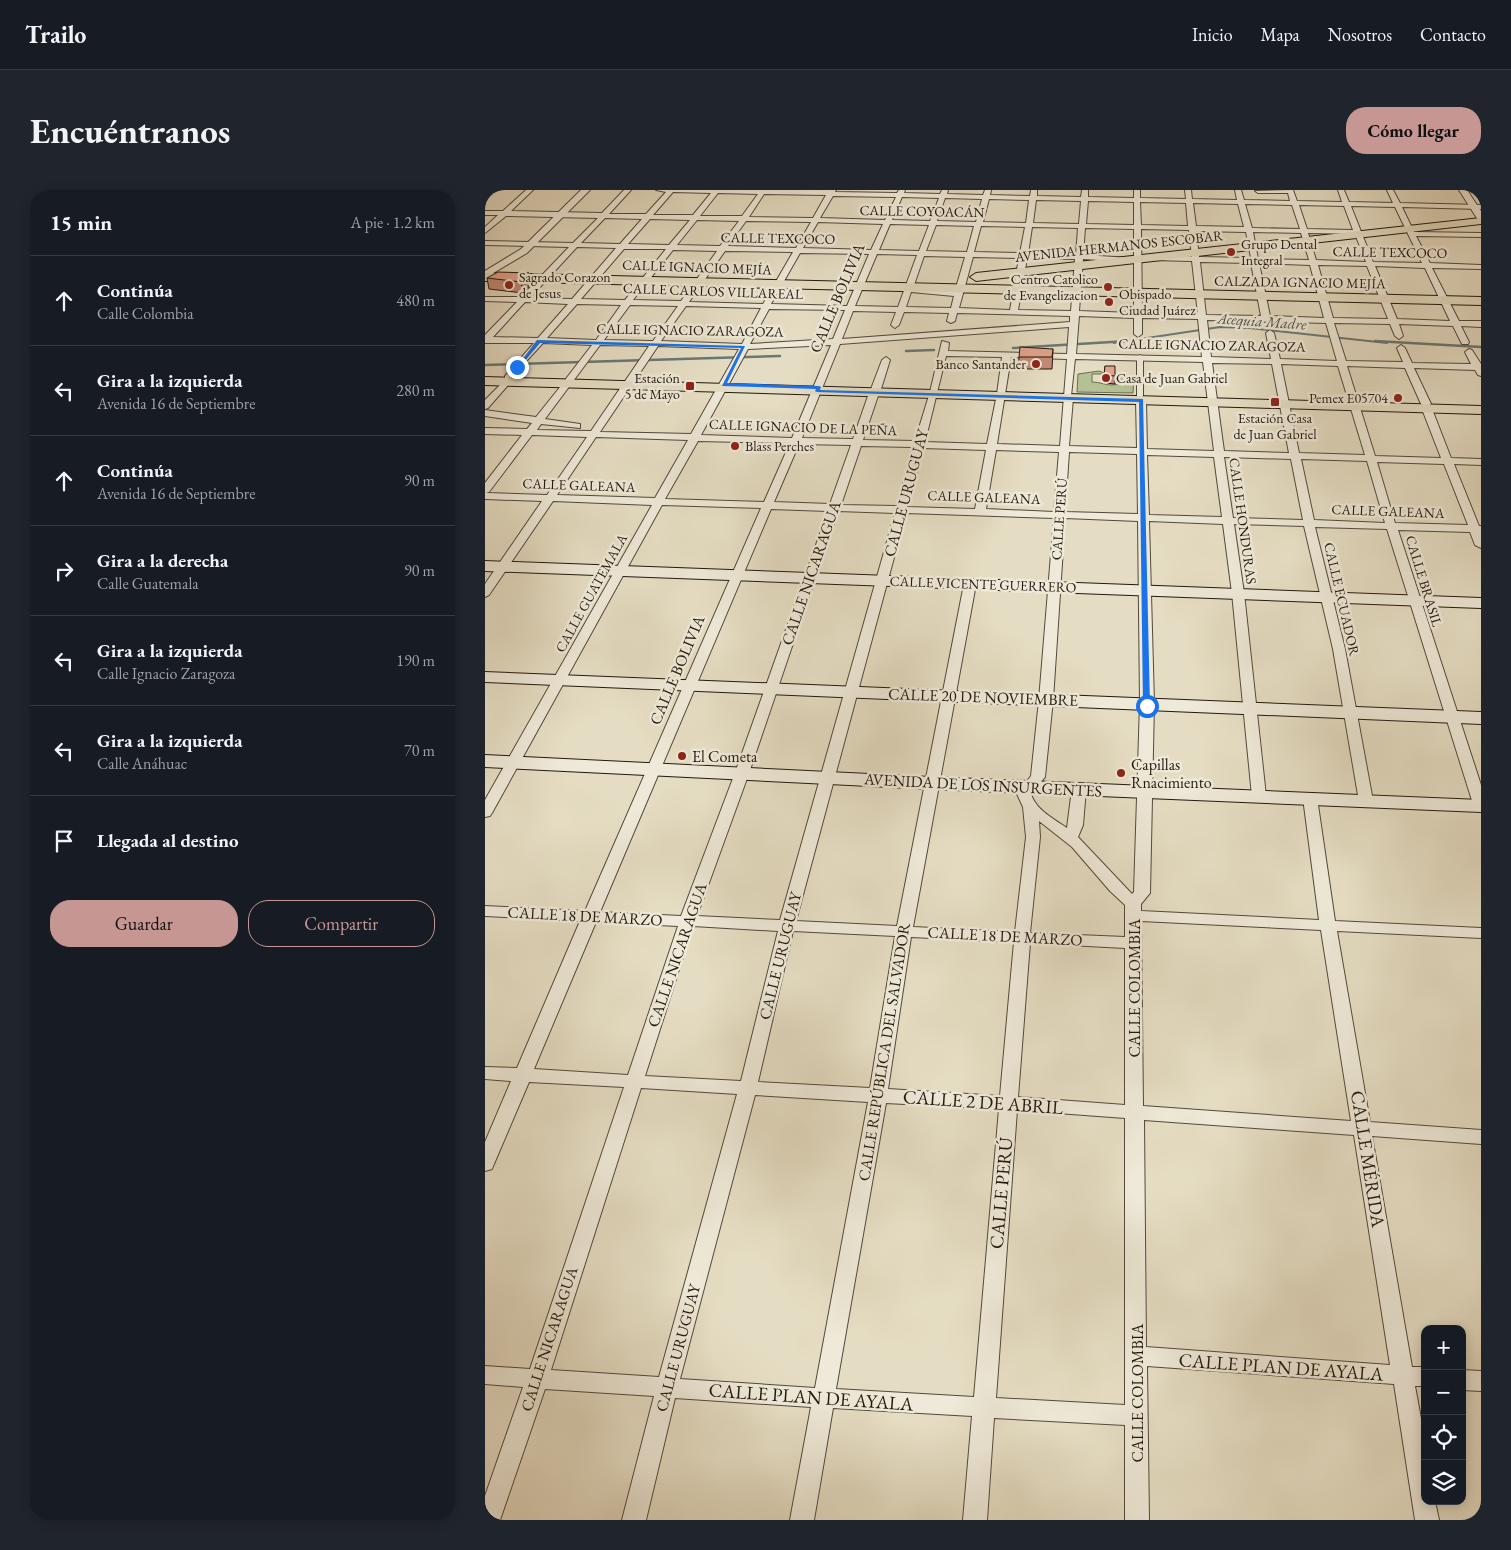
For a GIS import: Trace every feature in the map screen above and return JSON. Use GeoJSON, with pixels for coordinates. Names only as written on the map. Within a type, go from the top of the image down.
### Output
{"type":"FeatureCollection","features":[{"type":"Feature","properties":{"kind":"main road","name":"AVENIDA HERMANOS ESCOBAR"},"geometry":{"type":"LineString","coordinates":[[960,287],[1021,271],[1079,261],[1195,256],[1305,236],[1411,232],[1481,219]]}},
{"type":"Feature","properties":{"kind":"main road","name":"CALLE IGNACIO MEJÍA"},"geometry":{"type":"LineString","coordinates":[[485,276],[909,288]]}},
{"type":"Feature","properties":{"kind":"main road","name":"CALZADA IGNACIO MEJÍA"},"geometry":{"type":"LineString","coordinates":[[909,288],[960,287],[1481,301]]}},
{"type":"Feature","properties":{"kind":"main road"},"geometry":{"type":"LineString","coordinates":[[485,380],[513,373],[568,382],[1481,406]]}},
{"type":"Feature","properties":{"kind":"main road"},"geometry":{"type":"LineString","coordinates":[[1426,406],[1481,410]]}},
{"type":"Feature","properties":{"kind":"main road","name":"CALLE VICENTE GUERRERO"},"geometry":{"type":"LineString","coordinates":[[485,566],[1481,603]]}},
{"type":"Feature","properties":{"kind":"main road","name":"CALLE 20 DE NOVIEMBRE"},"geometry":{"type":"LineString","coordinates":[[485,677],[1481,718]]}},
{"type":"Feature","properties":{"kind":"main road","name":"AVENIDA DE LOS INSURGENTES"},"geometry":{"type":"LineString","coordinates":[[485,761],[931,783],[1030,797],[1079,789],[1481,806]]}},
{"type":"Feature","properties":{"kind":"street"},"geometry":{"type":"LineString","coordinates":[[485,231],[530,190]]}},
{"type":"Feature","properties":{"kind":"street"},"geometry":{"type":"LineString","coordinates":[[485,276],[512,259],[530,244],[586,190]]}},
{"type":"Feature","properties":{"kind":"street"},"geometry":{"type":"LineString","coordinates":[[485,339],[628,190]]}},
{"type":"Feature","properties":{"kind":"street"},"geometry":{"type":"LineString","coordinates":[[659,190],[1033,194],[1085,199],[1477,207]]}},
{"type":"Feature","properties":{"kind":"street"},"geometry":{"type":"LineString","coordinates":[[485,406],[671,190]]}},
{"type":"Feature","properties":{"kind":"street","name":"CALLE PERÚ"},"geometry":{"type":"LineString","coordinates":[[975,1520],[1022,937],[1033,837],[1030,797],[1038,777],[1046,700],[1085,190]]}},
{"type":"Feature","properties":{"kind":"street"},"geometry":{"type":"LineString","coordinates":[[1137,190],[1139,259],[1138,334]]}},
{"type":"Feature","properties":{"kind":"street","name":"CALLE HONDURAS"},"geometry":{"type":"LineString","coordinates":[[1187,190],[1211,400],[1238,593],[1259,796]]}},
{"type":"Feature","properties":{"kind":"street"},"geometry":{"type":"LineString","coordinates":[[1239,190],[1266,319]]}},
{"type":"Feature","properties":{"kind":"street"},"geometry":{"type":"LineString","coordinates":[[1341,190],[1399,336]]}},
{"type":"Feature","properties":{"kind":"street"},"geometry":{"type":"LineString","coordinates":[[1390,190],[1465,342]]}},
{"type":"Feature","properties":{"kind":"street"},"geometry":{"type":"LineString","coordinates":[[1463,190],[1477,207],[1481,219]]}},
{"type":"Feature","properties":{"kind":"street"},"geometry":{"type":"LineString","coordinates":[[485,490],[596,343],[716,191]]}},
{"type":"Feature","properties":{"kind":"street"},"geometry":{"type":"LineString","coordinates":[[485,593],[549,498],[630,384],[655,344],[763,191]]}},
{"type":"Feature","properties":{"kind":"street"},"geometry":{"type":"LineString","coordinates":[[1258,191],[1290,191]]}},
{"type":"Feature","properties":{"kind":"street","name":"CALLE BRASIL"},"geometry":{"type":"LineString","coordinates":[[1290,191],[1391,526],[1481,806]]}},
{"type":"Feature","properties":{"kind":"street","name":"CALLE GUATEMALA"},"geometry":{"type":"LineString","coordinates":[[485,812],[831,192]]}},
{"type":"Feature","properties":{"kind":"street","name":"CALLE BOLIVIA"},"geometry":{"type":"LineString","coordinates":[[485,1164],[796,441],[859,286],[901,193]]}},
{"type":"Feature","properties":{"kind":"street"},"geometry":{"type":"LineString","coordinates":[[895,325],[943,193]]}},
{"type":"Feature","properties":{"kind":"street","name":"CALLE URUGUAY"},"geometry":{"type":"LineString","coordinates":[[634,1520],[667,1388],[748,1088],[787,925],[883,581],[953,311],[987,194]]}},
{"type":"Feature","properties":{"kind":"street"},"geometry":{"type":"LineString","coordinates":[[1013,313],[1033,194]]}},
{"type":"Feature","properties":{"kind":"street","name":"CALLE COYOACÁN"},"geometry":{"type":"LineString","coordinates":[[485,213],[1249,231],[1305,236]]}},
{"type":"Feature","properties":{"kind":"street"},"geometry":{"type":"LineString","coordinates":[[1411,232],[1481,235]]}},
{"type":"Feature","properties":{"kind":"street","name":"CALLE TEXCOCO"},"geometry":{"type":"LineString","coordinates":[[485,243],[969,254],[1079,261]]}},
{"type":"Feature","properties":{"kind":"street","name":"CALLE TEXCOCO"},"geometry":{"type":"LineString","coordinates":[[1195,256],[1255,262],[1481,267]]}},
{"type":"Feature","properties":{"kind":"street","name":"CALLE CARLOS VILLAREAL"},"geometry":{"type":"LineString","coordinates":[[485,299],[1138,316],[1203,324],[1266,319],[1481,324]]}},
{"type":"Feature","properties":{"kind":"street","name":"CALLE IGNACIO ZARAGOZA"},"geometry":{"type":"LineString","coordinates":[[485,339],[655,344],[741,353],[838,341],[1074,324]]}},
{"type":"Feature","properties":{"kind":"street","name":"CALLE ECUADOR"},"geometry":{"type":"LineString","coordinates":[[1270,333],[1309,523],[1351,712],[1366,801]]}},
{"type":"Feature","properties":{"kind":"street","name":"CALLE IGNACIO ZARAGOZA"},"geometry":{"type":"LineString","coordinates":[[943,351],[1007,354],[1073,348],[1207,359],[1342,362],[1480,369]]}},
{"type":"Feature","properties":{"kind":"street"},"geometry":{"type":"LineString","coordinates":[[1401,348],[1477,529],[1481,545]]}},
{"type":"Feature","properties":{"kind":"street"},"geometry":{"type":"LineString","coordinates":[[1469,352],[1480,369]]}},
{"type":"Feature","properties":{"kind":"street"},"geometry":{"type":"LineString","coordinates":[[980,512],[1007,354]]}},
{"type":"Feature","properties":{"kind":"street","name":"CALLE COLOMBIA"},"geometry":{"type":"LineString","coordinates":[[1137,1520],[1134,1112],[1135,942],[1133,910],[1142,893],[1147,704],[1140,354]]}},
{"type":"Feature","properties":{"kind":"street","name":"CALLE NICARAGUA"},"geometry":{"type":"LineString","coordinates":[[488,1520],[537,1379],[687,921],[742,774],[833,507],[886,360]]}},
{"type":"Feature","properties":{"kind":"street"},"geometry":{"type":"LineString","coordinates":[[485,413],[538,420],[597,432]]}},
{"type":"Feature","properties":{"kind":"street","name":"CALLE IGNACIO DE LA PEÑA"},"geometry":{"type":"LineString","coordinates":[[485,430],[528,433],[597,432],[695,438],[1481,462]]}},
{"type":"Feature","properties":{"kind":"street","name":"CALLE GALEANA"},"geometry":{"type":"LineString","coordinates":[[485,496],[1477,529]]}},
{"type":"Feature","properties":{"kind":"street","name":"CALLE REPÚBLICA DEL SALVADOR"},"geometry":{"type":"LineString","coordinates":[[802,1520],[878,1096],[904,931],[947,696],[970,584]]}},
{"type":"Feature","properties":{"kind":"street"},"geometry":{"type":"LineString","coordinates":[[1071,837],[1076,825],[1079,789]]}},
{"type":"Feature","properties":{"kind":"street"},"geometry":{"type":"LineString","coordinates":[[1030,797],[1095,861],[1133,910],[1329,926],[1481,933]]}},
{"type":"Feature","properties":{"kind":"street","name":"CALLE MÉRIDA"},"geometry":{"type":"LineString","coordinates":[[1310,798],[1329,926],[1427,1520]]}},
{"type":"Feature","properties":{"kind":"street","name":"CALLE 18 DE MARZO"},"geometry":{"type":"LineString","coordinates":[[485,911],[1135,942]]}},
{"type":"Feature","properties":{"kind":"street","name":"CALLE 2 DE ABRIL"},"geometry":{"type":"LineString","coordinates":[[485,1073],[1008,1103],[1481,1137]]}},
{"type":"Feature","properties":{"kind":"street","name":"CALLE PLAN DE AYALA"},"geometry":{"type":"LineString","coordinates":[[1137,1356],[1421,1377]]}},
{"type":"Feature","properties":{"kind":"street","name":"CALLE PLAN DE AYALA"},"geometry":{"type":"LineString","coordinates":[[485,1375],[823,1398],[1137,1416]]}},
{"type":"Feature","properties":{"kind":"street"},"geometry":{"type":"LineString","coordinates":[[1466,1380],[1481,1381]]}},
{"type":"Feature","properties":{"kind":"green space"},"geometry":{"type":"Polygon","coordinates":[[[1099,371],[1107,374],[1092,374],[1092,382],[1115,385],[1126,383],[1126,381],[1120,380],[1119,375],[1134,376],[1133,393],[1077,392],[1078,374],[1099,371]]]}},
{"type":"Feature","properties":{"kind":"building"},"geometry":{"type":"Polygon","coordinates":[[[498,272],[529,273],[521,282],[487,278],[498,272]]]}},
{"type":"Feature","properties":{"kind":"building"},"geometry":{"type":"Polygon","coordinates":[[[1020,347],[1053,349],[1052,357],[1019,357],[1020,347]]]}},
{"type":"Feature","properties":{"kind":"building"},"geometry":{"type":"Polygon","coordinates":[[[1105,366],[1115,366],[1115,376],[1104,375],[1105,366]]]}},
{"type":"Feature","properties":{"kind":"waterway","name":"Acequia Madre"},"geometry":{"type":"LineString","coordinates":[[1127,341],[1220,327],[1250,328],[1387,343]]}},
{"type":"Feature","properties":{"kind":"waterway","name":"Acequia Madre"},"geometry":{"type":"LineString","coordinates":[[1013,348],[1127,341]]}},
{"type":"Feature","properties":{"kind":"waterway","name":"Acequia Madre"},"geometry":{"type":"LineString","coordinates":[[1114,343],[1127,341]]}},
{"type":"Feature","properties":{"kind":"waterway","name":"Acequia Madre"},"geometry":{"type":"LineString","coordinates":[[1375,341],[1481,347]]}},
{"type":"Feature","properties":{"kind":"waterway","name":"Acequia Madre"},"geometry":{"type":"LineString","coordinates":[[906,351],[934,350]]}},
{"type":"Feature","properties":{"kind":"waterway","name":"Acequia Madre"},"geometry":{"type":"LineString","coordinates":[[485,365],[780,356]]}},
{"type":"Feature","properties":{"kind":"place","name":"Grupo Dental Integral"},"geometry":{"type":"Point","coordinates":[1231,252]}},
{"type":"Feature","properties":{"kind":"place","name":"Sagrado Corazon de Jesus"},"geometry":{"type":"Point","coordinates":[509,285]}},
{"type":"Feature","properties":{"kind":"place","name":"Centro Catolico de Evangelizacion"},"geometry":{"type":"Point","coordinates":[1108,287]}},
{"type":"Feature","properties":{"kind":"place","name":"Obispado Ciudad Juárez"},"geometry":{"type":"Point","coordinates":[1109,302]}},
{"type":"Feature","properties":{"kind":"place","name":"Banco Santander"},"geometry":{"type":"Point","coordinates":[1036,364]}},
{"type":"Feature","properties":{"kind":"place","name":"Casa de Juan Gabriel"},"geometry":{"type":"Point","coordinates":[1106,378]}},
{"type":"Feature","properties":{"kind":"place","name":"Estación 5 de Mayo"},"geometry":{"type":"Point","coordinates":[690,386]}},
{"type":"Feature","properties":{"kind":"place","name":"Pemex E05704"},"geometry":{"type":"Point","coordinates":[1398,398]}},
{"type":"Feature","properties":{"kind":"place","name":"Estación Casa de Juan Gabriel"},"geometry":{"type":"Point","coordinates":[1275,402]}},
{"type":"Feature","properties":{"kind":"place","name":"Blass Perches"},"geometry":{"type":"Point","coordinates":[735,446]}},
{"type":"Feature","properties":{"kind":"place","name":"El Cometa"},"geometry":{"type":"Point","coordinates":[682,756]}},
{"type":"Feature","properties":{"kind":"place","name":"Capillas Rnacimiento"},"geometry":{"type":"Point","coordinates":[1121,773]}},
{"type":"Feature","properties":{"kind":"route"},"geometry":{"type":"LineString","coordinates":[[517,367],[539,341],[744,347],[724,385],[819,387],[817,391],[1141,400],[1147,706]]}}]}
